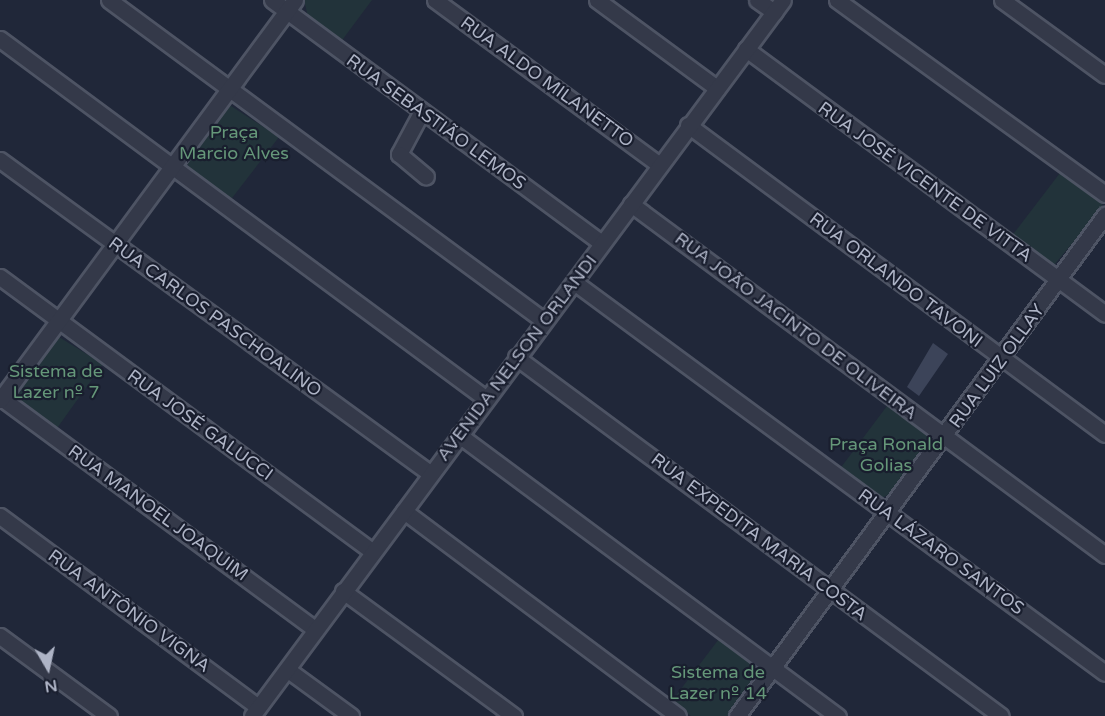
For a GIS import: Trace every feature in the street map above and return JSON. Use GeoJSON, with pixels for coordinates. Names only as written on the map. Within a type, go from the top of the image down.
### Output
{"type":"FeatureCollection","features":[{"type":"Feature","properties":{"kind":"street"},"geometry":{"type":"LineString","coordinates":[[109,0],[228,90],[543,320]]}},
{"type":"Feature","properties":{"kind":"street","name":"RUA SEBASTIÃO LEMOS"},"geometry":{"type":"LineString","coordinates":[[272,0],[291,6],[422,111],[601,243]]}},
{"type":"Feature","properties":{"kind":"street","name":"RUA ALDO MILANETTO"},"geometry":{"type":"LineString","coordinates":[[435,0],[658,164]]}},
{"type":"Feature","properties":{"kind":"street"},"geometry":{"type":"LineString","coordinates":[[597,0],[717,88]]}},
{"type":"Feature","properties":{"kind":"street"},"geometry":{"type":"LineString","coordinates":[[757,0],[778,6]]}},
{"type":"Feature","properties":{"kind":"street"},"geometry":{"type":"LineString","coordinates":[[837,0],[1105,194]]}},
{"type":"Feature","properties":{"kind":"street"},"geometry":{"type":"LineString","coordinates":[[1002,0],[1105,75]]}},
{"type":"Feature","properties":{"kind":"street"},"geometry":{"type":"LineString","coordinates":[[0,398],[291,6]]}},
{"type":"Feature","properties":{"kind":"street","name":"AVENIDA NELSON ORLANDI"},"geometry":{"type":"LineString","coordinates":[[255,711],[288,670],[371,551],[404,511],[485,398],[631,204],[658,164],[778,6]]}},
{"type":"Feature","properties":{"kind":"street"},"geometry":{"type":"LineString","coordinates":[[0,39],[485,398]]}},
{"type":"Feature","properties":{"kind":"street","name":"RUA JOSÉ VICENTE DE VITTA"},"geometry":{"type":"LineString","coordinates":[[746,49],[1105,314]]}},
{"type":"Feature","properties":{"kind":"street"},"geometry":{"type":"LineString","coordinates":[[422,111],[399,154],[426,177]]}},
{"type":"Feature","properties":{"kind":"street","name":"RUA ORLANDO TAVONI"},"geometry":{"type":"LineString","coordinates":[[688,125],[1105,434]]}},
{"type":"Feature","properties":{"kind":"street","name":"RUA CARLOS PASCHOALINO"},"geometry":{"type":"LineString","coordinates":[[0,160],[431,474]]}},
{"type":"Feature","properties":{"kind":"street","name":"RUA JOÃO JACINTO DE OLIVEIRA"},"geometry":{"type":"LineString","coordinates":[[631,204],[1105,555]]}},
{"type":"Feature","properties":{"kind":"street","name":"RUA LUIZ OLLAY"},"geometry":{"type":"LineString","coordinates":[[737,716],[946,438],[1105,215]]}},
{"type":"Feature","properties":{"kind":"street","name":"RUA JOSÉ GALUCCI"},"geometry":{"type":"LineString","coordinates":[[0,277],[371,551]]}},
{"type":"Feature","properties":{"kind":"street","name":"RUA LÁZARO SANTOS"},"geometry":{"type":"LineString","coordinates":[[573,282],[1105,673]]}},
{"type":"Feature","properties":{"kind":"street","name":"RUA EXPEDITA MARIA COSTA"},"geometry":{"type":"LineString","coordinates":[[516,357],[1001,716]]}},
{"type":"Feature","properties":{"kind":"street","name":"RUA MANOEL JOAQUIM"},"geometry":{"type":"LineString","coordinates":[[0,398],[315,629]]}},
{"type":"Feature","properties":{"kind":"street"},"geometry":{"type":"LineString","coordinates":[[459,435],[838,716]]}},
{"type":"Feature","properties":{"kind":"street"},"geometry":{"type":"LineString","coordinates":[[404,511],[678,716]]}},
{"type":"Feature","properties":{"kind":"street","name":"RUA ANTÔNIO VIGNA"},"geometry":{"type":"LineString","coordinates":[[0,516],[255,711]]}},
{"type":"Feature","properties":{"kind":"street"},"geometry":{"type":"LineString","coordinates":[[343,591],[514,716]]}},
{"type":"Feature","properties":{"kind":"street"},"geometry":{"type":"LineString","coordinates":[[0,636],[110,716]]}},
{"type":"Feature","properties":{"kind":"street"},"geometry":{"type":"LineString","coordinates":[[288,670],[351,716]]}},
{"type":"Feature","properties":{"kind":"green space"},"geometry":{"type":"Polygon","coordinates":[[[304,0],[372,0],[340,43],[309,21],[304,0]]]}},
{"type":"Feature","properties":{"kind":"green space","name":"Praça Marcio Alves"},"geometry":{"type":"Polygon","coordinates":[[[231,106],[279,137],[229,202],[193,176],[186,161],[221,108],[231,106]]]}},
{"type":"Feature","properties":{"kind":"green space"},"geometry":{"type":"Polygon","coordinates":[[[1063,169],[1100,196],[1103,207],[1054,265],[1011,237],[1063,169]]]}},
{"type":"Feature","properties":{"kind":"green space","name":"Sistema de Lazer nº 7"},"geometry":{"type":"Polygon","coordinates":[[[59,337],[103,364],[55,431],[24,408],[17,393],[59,337]]]}},
{"type":"Feature","properties":{"kind":"green space","name":"Praça Ronald Golias"},"geometry":{"type":"Polygon","coordinates":[[[890,402],[930,438],[895,491],[882,498],[839,470],[890,402]]]}},
{"type":"Feature","properties":{"kind":"green space","name":"Sistema de Lazer nº 14"},"geometry":{"type":"Polygon","coordinates":[[[722,635],[755,661],[756,674],[727,716],[691,716],[671,702],[722,635]]]}},
{"type":"Feature","properties":{"kind":"building"},"geometry":{"type":"Polygon","coordinates":[[[933,343],[948,354],[919,396],[907,387],[933,343]]]}}]}
